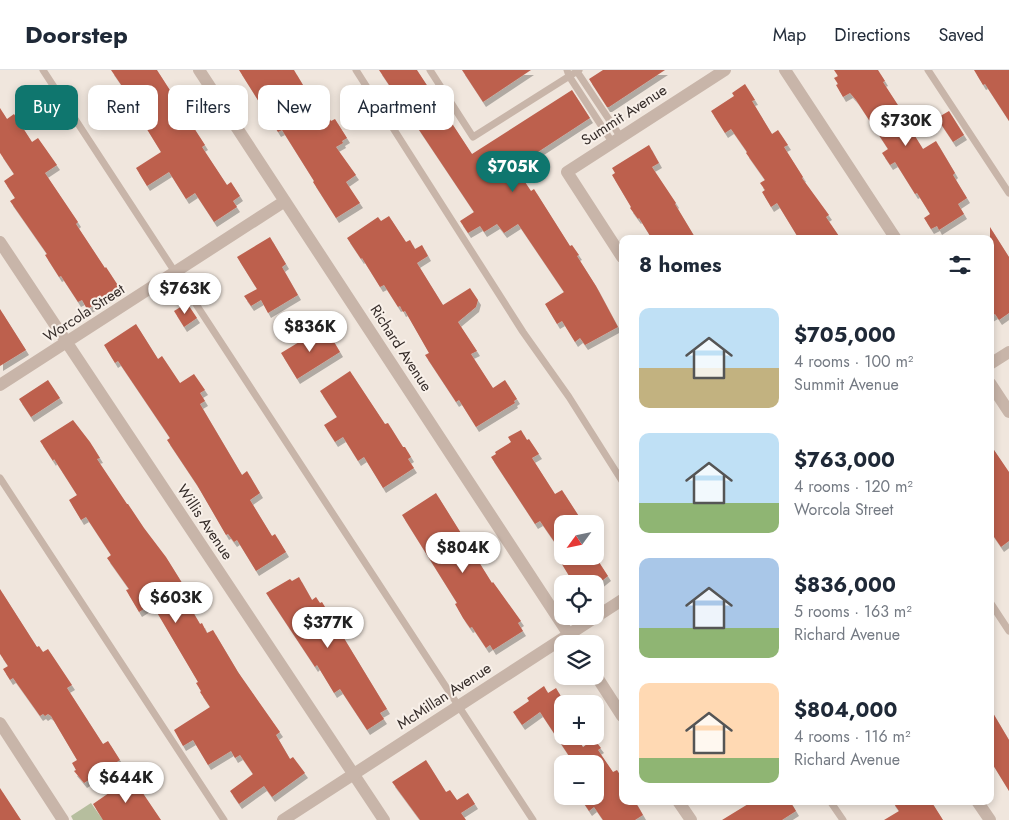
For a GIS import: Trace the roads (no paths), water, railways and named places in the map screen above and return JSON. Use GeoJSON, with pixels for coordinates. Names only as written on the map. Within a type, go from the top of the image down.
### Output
{"type":"FeatureCollection","features":[{"type":"Feature","properties":{"kind":"street","name":"Richard Avenue"},"geometry":{"type":"LineString","coordinates":[[199,70],[569,635]]}},
{"type":"Feature","properties":{"kind":"street","name":"Summit Avenue"},"geometry":{"type":"LineString","coordinates":[[619,252],[567,172],[725,70]]}},
{"type":"Feature","properties":{"kind":"street"},"geometry":{"type":"LineString","coordinates":[[785,70],[893,235]]}},
{"type":"Feature","properties":{"kind":"street","name":"Worcola Street"},"geometry":{"type":"LineString","coordinates":[[0,385],[286,201]]}},
{"type":"Feature","properties":{"kind":"street","name":"Willis Avenue"},"geometry":{"type":"LineString","coordinates":[[0,242],[384,820]]}},
{"type":"Feature","properties":{"kind":"street"},"geometry":{"type":"LineString","coordinates":[[994,361],[1009,352]]}},
{"type":"Feature","properties":{"kind":"street"},"geometry":{"type":"LineString","coordinates":[[994,389],[1009,412]]}},
{"type":"Feature","properties":{"kind":"street","name":"McMillan Avenue"},"geometry":{"type":"LineString","coordinates":[[577,635],[619,602]]}},
{"type":"Feature","properties":{"kind":"street","name":"McMillan Avenue"},"geometry":{"type":"LineString","coordinates":[[283,820],[459,706],[554,650]]}},
{"type":"Feature","properties":{"kind":"street"},"geometry":{"type":"LineString","coordinates":[[602,685],[619,711]]}},
{"type":"Feature","properties":{"kind":"street"},"geometry":{"type":"LineString","coordinates":[[0,723],[63,820]]}},
{"type":"Feature","properties":{"kind":"street"},"geometry":{"type":"LineString","coordinates":[[681,805],[691,820]]}},
{"type":"Feature","properties":{"kind":"street"},"geometry":{"type":"LineString","coordinates":[[980,805],[990,820]]}},
{"type":"Feature","properties":{"kind":"lane"},"geometry":{"type":"LineString","coordinates":[[43,70],[533,820]]}},
{"type":"Feature","properties":{"kind":"lane"},"geometry":{"type":"LineString","coordinates":[[356,70],[523,332],[569,397],[619,476]]}},
{"type":"Feature","properties":{"kind":"lane"},"geometry":{"type":"LineString","coordinates":[[430,70],[473,137],[568,73],[577,70],[616,139]]}},
{"type":"Feature","properties":{"kind":"lane"},"geometry":{"type":"LineString","coordinates":[[928,70],[1009,193]]}},
{"type":"Feature","properties":{"kind":"lane"},"geometry":{"type":"LineString","coordinates":[[568,73],[616,139]]}},
{"type":"Feature","properties":{"kind":"lane"},"geometry":{"type":"LineString","coordinates":[[0,478],[224,820]]}},
{"type":"Feature","properties":{"kind":"lane"},"geometry":{"type":"LineString","coordinates":[[994,608],[1009,631]]}},
{"type":"Feature","properties":{"kind":"lane"},"geometry":{"type":"LineString","coordinates":[[833,805],[843,820]]}}]}
